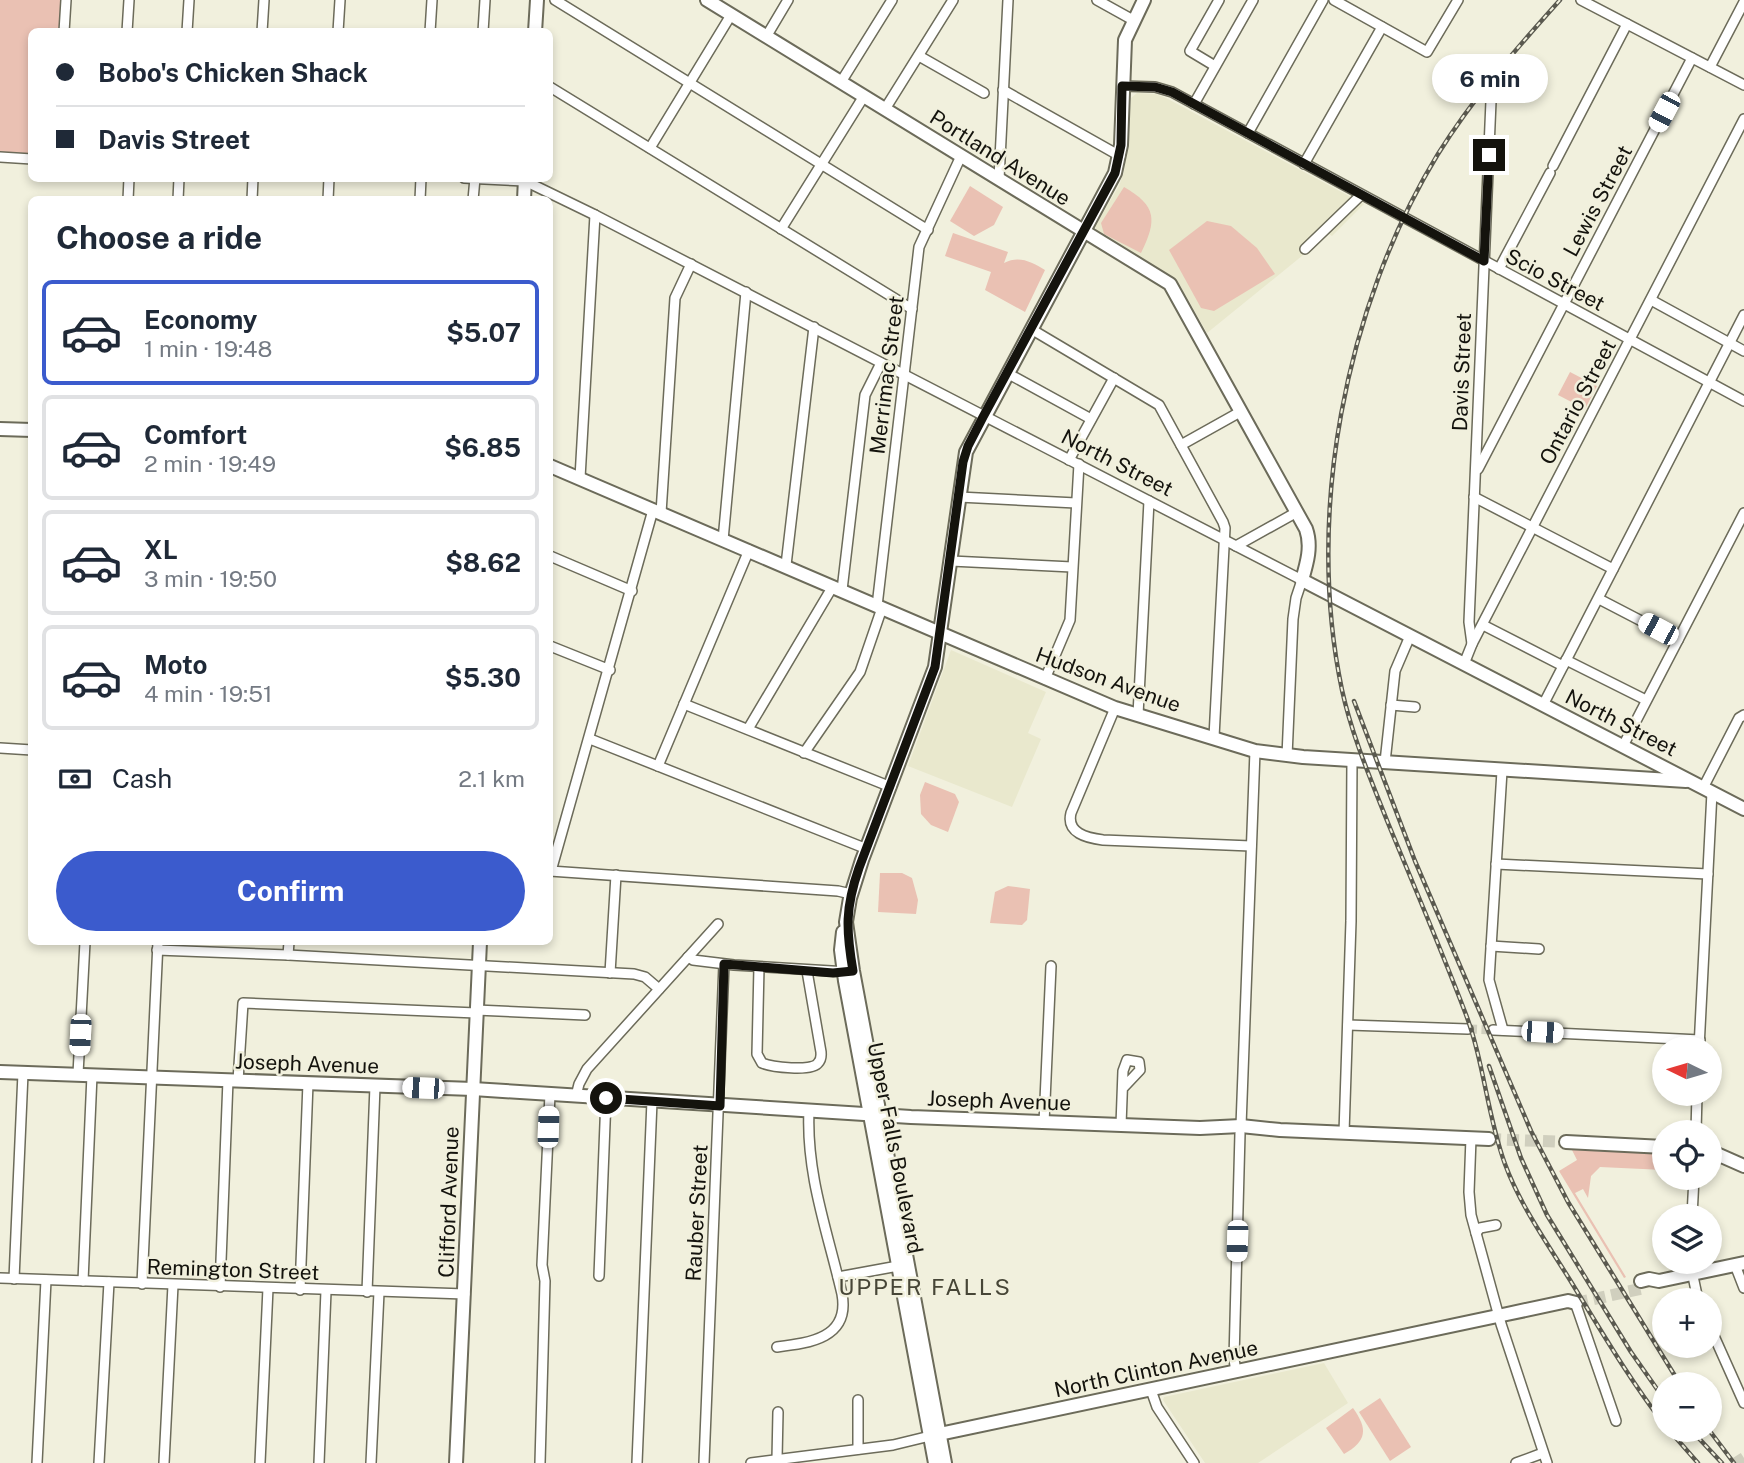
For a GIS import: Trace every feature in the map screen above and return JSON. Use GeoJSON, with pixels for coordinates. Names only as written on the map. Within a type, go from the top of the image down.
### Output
{"type":"FeatureCollection","features":[{"type":"Feature","properties":{"kind":"main road"},"geometry":{"type":"LineString","coordinates":[[535,28],[537,0]]}},
{"type":"Feature","properties":{"kind":"main road","name":"Portland Avenue"},"geometry":{"type":"LineString","coordinates":[[707,0],[1170,284],[1297,512],[1308,537],[1307,562],[1302,580]]}},
{"type":"Feature","properties":{"kind":"main road"},"geometry":{"type":"LineString","coordinates":[[1120,156],[1125,40],[1144,0]]}},
{"type":"Feature","properties":{"kind":"main road","name":"Upper Falls Boulevard"},"geometry":{"type":"LineString","coordinates":[[935,1463],[935,1435],[848,972],[846,922],[851,894],[930,684],[941,634],[964,457],[1111,181],[1120,156]]}},
{"type":"Feature","properties":{"kind":"main road"},"geometry":{"type":"LineString","coordinates":[[0,429],[28,430]]}},
{"type":"Feature","properties":{"kind":"main road","name":"Hudson Avenue"},"geometry":{"type":"LineString","coordinates":[[553,467],[1115,708],[1255,751],[1287,756],[1502,771],[1690,781]]}},
{"type":"Feature","properties":{"kind":"main road","name":"North Street"},"geometry":{"type":"LineString","coordinates":[[1302,580],[1744,809]]}},
{"type":"Feature","properties":{"kind":"main road"},"geometry":{"type":"LineString","coordinates":[[1643,779],[1651,770],[1650,760]]}},
{"type":"Feature","properties":{"kind":"main road","name":"Clifford Avenue"},"geometry":{"type":"LineString","coordinates":[[456,1463],[480,945]]}},
{"type":"Feature","properties":{"kind":"main road","name":"Joseph Avenue"},"geometry":{"type":"LineString","coordinates":[[0,1072],[473,1090],[1044,1123],[1489,1139]]}},
{"type":"Feature","properties":{"kind":"main road","name":"Upper Falls Boulevard"},"geometry":{"type":"LineString","coordinates":[[875,1115],[898,1266],[935,1435],[945,1463]]}},
{"type":"Feature","properties":{"kind":"main road"},"geometry":{"type":"LineString","coordinates":[[1566,1142],[1652,1146]]}},
{"type":"Feature","properties":{"kind":"main road"},"geometry":{"type":"LineString","coordinates":[[1722,1157],[1744,1167]]}},
{"type":"Feature","properties":{"kind":"main road"},"geometry":{"type":"LineString","coordinates":[[1722,1265],[1741,1263]]}},
{"type":"Feature","properties":{"kind":"main road"},"geometry":{"type":"LineString","coordinates":[[1643,1284],[1649,1279],[1659,1281],[1676,1274]]}},
{"type":"Feature","properties":{"kind":"main road","name":"North Clinton Avenue"},"geometry":{"type":"LineString","coordinates":[[935,1435],[1573,1301]]}},
{"type":"Feature","properties":{"kind":"street"},"geometry":{"type":"LineString","coordinates":[[64,28],[66,0]]}},
{"type":"Feature","properties":{"kind":"street"},"geometry":{"type":"LineString","coordinates":[[127,28],[129,0]]}},
{"type":"Feature","properties":{"kind":"street"},"geometry":{"type":"LineString","coordinates":[[187,28],[189,0]]}},
{"type":"Feature","properties":{"kind":"street"},"geometry":{"type":"LineString","coordinates":[[262,28],[264,0]]}},
{"type":"Feature","properties":{"kind":"street"},"geometry":{"type":"LineString","coordinates":[[338,28],[340,0]]}},
{"type":"Feature","properties":{"kind":"street"},"geometry":{"type":"LineString","coordinates":[[430,28],[432,0]]}},
{"type":"Feature","properties":{"kind":"street"},"geometry":{"type":"LineString","coordinates":[[483,28],[485,0]]}},
{"type":"Feature","properties":{"kind":"street"},"geometry":{"type":"LineString","coordinates":[[555,0],[928,230]]}},
{"type":"Feature","properties":{"kind":"street"},"geometry":{"type":"LineString","coordinates":[[766,37],[788,0]]}},
{"type":"Feature","properties":{"kind":"street"},"geometry":{"type":"LineString","coordinates":[[841,82],[892,0]]}},
{"type":"Feature","properties":{"kind":"street"},"geometry":{"type":"LineString","coordinates":[[885,110],[953,0]]}},
{"type":"Feature","properties":{"kind":"street"},"geometry":{"type":"LineString","coordinates":[[999,179],[1008,0]]}},
{"type":"Feature","properties":{"kind":"street"},"geometry":{"type":"LineString","coordinates":[[1097,0],[1133,20]]}},
{"type":"Feature","properties":{"kind":"street"},"geometry":{"type":"LineString","coordinates":[[1215,66],[1190,51],[1219,0]]}},
{"type":"Feature","properties":{"kind":"street"},"geometry":{"type":"LineString","coordinates":[[1194,104],[1253,0]]}},
{"type":"Feature","properties":{"kind":"street"},"geometry":{"type":"LineString","coordinates":[[1248,133],[1323,0]]}},
{"type":"Feature","properties":{"kind":"street"},"geometry":{"type":"LineString","coordinates":[[1334,0],[1347,3],[1382,27],[1427,52],[1458,0]]}},
{"type":"Feature","properties":{"kind":"street"},"geometry":{"type":"LineString","coordinates":[[1581,0],[1744,85]]}},
{"type":"Feature","properties":{"kind":"street"},"geometry":{"type":"LineString","coordinates":[[1710,67],[1744,2]]}},
{"type":"Feature","properties":{"kind":"street"},"geometry":{"type":"LineString","coordinates":[[650,148],[731,15]]}},
{"type":"Feature","properties":{"kind":"street"},"geometry":{"type":"LineString","coordinates":[[1499,269],[1627,24]]}},
{"type":"Feature","properties":{"kind":"street"},"geometry":{"type":"LineString","coordinates":[[1304,164],[1382,27]]}},
{"type":"Feature","properties":{"kind":"street"},"geometry":{"type":"LineString","coordinates":[[919,56],[984,93]]}},
{"type":"Feature","properties":{"kind":"street","name":"Lewis Street"},"geometry":{"type":"LineString","coordinates":[[1476,472],[1692,58]]}},
{"type":"Feature","properties":{"kind":"street","name":"Scio Street"},"geometry":{"type":"LineString","coordinates":[[1122,86],[1164,88],[1744,401]]}},
{"type":"Feature","properties":{"kind":"street"},"geometry":{"type":"LineString","coordinates":[[553,88],[912,309]]}},
{"type":"Feature","properties":{"kind":"street"},"geometry":{"type":"LineString","coordinates":[[1003,90],[1120,156]]}},
{"type":"Feature","properties":{"kind":"street"},"geometry":{"type":"LineString","coordinates":[[782,229],[864,96]]}},
{"type":"Feature","properties":{"kind":"street","name":"Davis Street"},"geometry":{"type":"LineString","coordinates":[[1472,644],[1469,622],[1491,101]]}},
{"type":"Feature","properties":{"kind":"street","name":"Ontario Street"},"geometry":{"type":"LineString","coordinates":[[1464,664],[1744,119]]}},
{"type":"Feature","properties":{"kind":"street","name":"Merrimac Street"},"geometry":{"type":"LineString","coordinates":[[804,753],[860,672],[880,607],[919,247],[961,156]]}},
{"type":"Feature","properties":{"kind":"street"},"geometry":{"type":"LineString","coordinates":[[0,157],[28,159]]}},
{"type":"Feature","properties":{"kind":"street","name":"North Street"},"geometry":{"type":"LineString","coordinates":[[529,182],[1302,580]]}},
{"type":"Feature","properties":{"kind":"street"},"geometry":{"type":"LineString","coordinates":[[1306,249],[1361,195]]}},
{"type":"Feature","properties":{"kind":"street"},"geometry":{"type":"LineString","coordinates":[[580,478],[595,215]]}},
{"type":"Feature","properties":{"kind":"street"},"geometry":{"type":"LineString","coordinates":[[553,861],[657,511],[675,298],[691,264]]}},
{"type":"Feature","properties":{"kind":"street"},"geometry":{"type":"LineString","coordinates":[[723,540],[746,292]]}},
{"type":"Feature","properties":{"kind":"street"},"geometry":{"type":"LineString","coordinates":[[1651,300],[1744,351]]}},
{"type":"Feature","properties":{"kind":"street"},"geometry":{"type":"LineString","coordinates":[[1543,705],[1744,315]]}},
{"type":"Feature","properties":{"kind":"street"},"geometry":{"type":"LineString","coordinates":[[786,565],[814,327]]}},
{"type":"Feature","properties":{"kind":"street"},"geometry":{"type":"LineString","coordinates":[[1031,329],[1158,405],[1223,522],[1225,528],[1213,737]]}},
{"type":"Feature","properties":{"kind":"street"},"geometry":{"type":"LineString","coordinates":[[748,729],[837,588],[864,395],[881,363]]}},
{"type":"Feature","properties":{"kind":"street"},"geometry":{"type":"LineString","coordinates":[[1007,373],[1091,419]]}},
{"type":"Feature","properties":{"kind":"street"},"geometry":{"type":"LineString","coordinates":[[1069,460],[1114,378]]}},
{"type":"Feature","properties":{"kind":"street"},"geometry":{"type":"LineString","coordinates":[[1181,445],[1240,412]]}},
{"type":"Feature","properties":{"kind":"street"},"geometry":{"type":"LineString","coordinates":[[1045,679],[1070,621],[1079,464]]}},
{"type":"Feature","properties":{"kind":"street"},"geometry":{"type":"LineString","coordinates":[[959,497],[1076,503]]}},
{"type":"Feature","properties":{"kind":"street"},"geometry":{"type":"LineString","coordinates":[[1474,497],[1613,569]]}},
{"type":"Feature","properties":{"kind":"street"},"geometry":{"type":"LineString","coordinates":[[1138,715],[1149,501]]}},
{"type":"Feature","properties":{"kind":"street"},"geometry":{"type":"LineString","coordinates":[[1236,546],[1297,512]]}},
{"type":"Feature","properties":{"kind":"street"},"geometry":{"type":"LineString","coordinates":[[1623,746],[1744,513]]}},
{"type":"Feature","properties":{"kind":"street"},"geometry":{"type":"LineString","coordinates":[[658,765],[748,550]]}},
{"type":"Feature","properties":{"kind":"street"},"geometry":{"type":"LineString","coordinates":[[553,556],[632,591]]}},
{"type":"Feature","properties":{"kind":"street"},"geometry":{"type":"LineString","coordinates":[[951,561],[1072,567]]}},
{"type":"Feature","properties":{"kind":"street"},"geometry":{"type":"LineString","coordinates":[[1287,756],[1293,619],[1302,580]]}},
{"type":"Feature","properties":{"kind":"street"},"geometry":{"type":"LineString","coordinates":[[1599,598],[1678,640]]}},
{"type":"Feature","properties":{"kind":"street"},"geometry":{"type":"LineString","coordinates":[[1483,625],[1646,701]]}},
{"type":"Feature","properties":{"kind":"street"},"geometry":{"type":"LineString","coordinates":[[1385,762],[1395,671],[1410,636]]}},
{"type":"Feature","properties":{"kind":"street"},"geometry":{"type":"LineString","coordinates":[[553,647],[610,670]]}},
{"type":"Feature","properties":{"kind":"street"},"geometry":{"type":"LineString","coordinates":[[684,704],[891,787]]}},
{"type":"Feature","properties":{"kind":"street"},"geometry":{"type":"LineString","coordinates":[[1391,705],[1415,707]]}},
{"type":"Feature","properties":{"kind":"street"},"geometry":{"type":"LineString","coordinates":[[1115,708],[1071,813],[1072,827],[1085,836],[1103,840],[1251,846]]}},
{"type":"Feature","properties":{"kind":"street"},"geometry":{"type":"LineString","coordinates":[[1699,1036],[1708,874],[1707,790],[1739,718],[1744,715]]}},
{"type":"Feature","properties":{"kind":"street"},"geometry":{"type":"LineString","coordinates":[[590,739],[867,849]]}},
{"type":"Feature","properties":{"kind":"street"},"geometry":{"type":"LineString","coordinates":[[0,748],[28,750]]}},
{"type":"Feature","properties":{"kind":"street"},"geometry":{"type":"LineString","coordinates":[[1236,1372],[1234,1359],[1240,1129],[1255,751]]}},
{"type":"Feature","properties":{"kind":"street"},"geometry":{"type":"LineString","coordinates":[[1344,1133],[1352,909],[1352,760]]}},
{"type":"Feature","properties":{"kind":"street"},"geometry":{"type":"LineString","coordinates":[[1502,771],[1489,981],[1498,1030],[1652,1041]]}},
{"type":"Feature","properties":{"kind":"street"},"geometry":{"type":"LineString","coordinates":[[1496,864],[1708,874]]}},
{"type":"Feature","properties":{"kind":"street"},"geometry":{"type":"LineString","coordinates":[[553,871],[851,894]]}},
{"type":"Feature","properties":{"kind":"street"},"geometry":{"type":"LineString","coordinates":[[611,972],[615,875]]}},
{"type":"Feature","properties":{"kind":"street"},"geometry":{"type":"LineString","coordinates":[[576,1096],[586,1071],[718,924]]}},
{"type":"Feature","properties":{"kind":"street"},"geometry":{"type":"LineString","coordinates":[[78,1074],[85,945]]}},
{"type":"Feature","properties":{"kind":"street"},"geometry":{"type":"LineString","coordinates":[[288,954],[289,945]]}},
{"type":"Feature","properties":{"kind":"street"},"geometry":{"type":"LineString","coordinates":[[142,1284],[158,946],[638,974],[659,989]]}},
{"type":"Feature","properties":{"kind":"street"},"geometry":{"type":"LineString","coordinates":[[1491,946],[1539,949]]}},
{"type":"Feature","properties":{"kind":"street"},"geometry":{"type":"LineString","coordinates":[[688,957],[724,964],[848,972]]}},
{"type":"Feature","properties":{"kind":"street","name":"Rauber Street"},"geometry":{"type":"LineString","coordinates":[[704,1463],[724,964]]}},
{"type":"Feature","properties":{"kind":"street"},"geometry":{"type":"LineString","coordinates":[[1044,1123],[1051,966]]}},
{"type":"Feature","properties":{"kind":"street"},"geometry":{"type":"LineString","coordinates":[[760,967],[757,1054],[760,1062],[770,1066],[809,1068],[820,1060],[821,1049],[807,971]]}},
{"type":"Feature","properties":{"kind":"street"},"geometry":{"type":"LineString","coordinates":[[220,1287],[233,1081],[243,1003],[585,1016]]}},
{"type":"Feature","properties":{"kind":"street"},"geometry":{"type":"LineString","coordinates":[[1348,1025],[1468,1029]]}},
{"type":"Feature","properties":{"kind":"street"},"geometry":{"type":"LineString","coordinates":[[13,1279],[23,1073]]}},
{"type":"Feature","properties":{"kind":"street"},"geometry":{"type":"LineString","coordinates":[[83,1282],[92,1075]]}},
{"type":"Feature","properties":{"kind":"street"},"geometry":{"type":"LineString","coordinates":[[300,1290],[308,1083]]}},
{"type":"Feature","properties":{"kind":"street"},"geometry":{"type":"LineString","coordinates":[[367,1292],[374,1086]]}},
{"type":"Feature","properties":{"kind":"street"},"geometry":{"type":"LineString","coordinates":[[1121,1125],[1123,1088]]}},
{"type":"Feature","properties":{"kind":"street"},"geometry":{"type":"LineString","coordinates":[[540,1463],[545,1281],[542,1265],[550,1094]]}},
{"type":"Feature","properties":{"kind":"street"},"geometry":{"type":"LineString","coordinates":[[598,1276],[606,1098]]}},
{"type":"Feature","properties":{"kind":"street"},"geometry":{"type":"LineString","coordinates":[[638,1463],[652,1101]]}},
{"type":"Feature","properties":{"kind":"street"},"geometry":{"type":"LineString","coordinates":[[777,1347],[816,1340],[834,1329],[841,1319],[844,1307],[811,1171],[809,1111]]}},
{"type":"Feature","properties":{"kind":"street"},"geometry":{"type":"LineString","coordinates":[[1471,1138],[1469,1203],[1476,1233],[1498,1315],[1547,1463]]}},
{"type":"Feature","properties":{"kind":"street"},"geometry":{"type":"LineString","coordinates":[[1476,1233],[1480,1227],[1496,1225]]}},
{"type":"Feature","properties":{"kind":"street"},"geometry":{"type":"LineString","coordinates":[[1741,1263],[1744,1288]]}},
{"type":"Feature","properties":{"kind":"street"},"geometry":{"type":"LineString","coordinates":[[838,1277],[898,1266]]}},
{"type":"Feature","properties":{"kind":"street","name":"Remington Street"},"geometry":{"type":"LineString","coordinates":[[0,1278],[465,1294]]}},
{"type":"Feature","properties":{"kind":"street"},"geometry":{"type":"LineString","coordinates":[[37,1463],[46,1280]]}},
{"type":"Feature","properties":{"kind":"street"},"geometry":{"type":"LineString","coordinates":[[99,1463],[108,1282]]}},
{"type":"Feature","properties":{"kind":"street"},"geometry":{"type":"LineString","coordinates":[[164,1463],[173,1285]]}},
{"type":"Feature","properties":{"kind":"street"},"geometry":{"type":"LineString","coordinates":[[260,1463],[268,1288]]}},
{"type":"Feature","properties":{"kind":"street"},"geometry":{"type":"LineString","coordinates":[[319,1463],[326,1290]]}},
{"type":"Feature","properties":{"kind":"street"},"geometry":{"type":"LineString","coordinates":[[371,1463],[379,1292]]}},
{"type":"Feature","properties":{"kind":"street"},"geometry":{"type":"LineString","coordinates":[[1573,1301],[1616,1421]]}},
{"type":"Feature","properties":{"kind":"street"},"geometry":{"type":"LineString","coordinates":[[1722,1354],[1744,1403]]}},
{"type":"Feature","properties":{"kind":"street"},"geometry":{"type":"LineString","coordinates":[[1735,1384],[1744,1392]]}},
{"type":"Feature","properties":{"kind":"street"},"geometry":{"type":"LineString","coordinates":[[1151,1390],[1159,1411],[1194,1463]]}},
{"type":"Feature","properties":{"kind":"street"},"geometry":{"type":"LineString","coordinates":[[858,1401],[858,1449]]}},
{"type":"Feature","properties":{"kind":"street"},"geometry":{"type":"LineString","coordinates":[[778,1412],[778,1460]]}},
{"type":"Feature","properties":{"kind":"street","name":"North Clinton Avenue"},"geometry":{"type":"LineString","coordinates":[[751,1463],[858,1449],[935,1435]]}},
{"type":"Feature","properties":{"kind":"street"},"geometry":{"type":"LineString","coordinates":[[841,1451],[842,1463]]}},
{"type":"Feature","properties":{"kind":"street"},"geometry":{"type":"LineString","coordinates":[[1516,1463],[1543,1452]]}},
{"type":"Feature","properties":{"kind":"shaded area"},"geometry":{"type":"Polygon","coordinates":[[[0,0],[62,0],[60,28],[28,28],[28,155],[0,153],[0,0]]]}},
{"type":"Feature","properties":{"kind":"shaded area"},"geometry":{"type":"Polygon","coordinates":[[[1137,93],[1156,94],[1166,98],[1364,204],[1332,236],[1329,234],[1207,333],[1178,282],[1097,231],[1095,226],[1119,186],[1124,172],[1131,98],[1137,93]]]}},
{"type":"Feature","properties":{"kind":"shaded area"},"geometry":{"type":"Polygon","coordinates":[[[970,186],[1003,207],[994,225],[974,236],[950,221],[970,186]]]}},
{"type":"Feature","properties":{"kind":"shaded area"},"geometry":{"type":"Polygon","coordinates":[[[1124,187],[1143,201],[1151,215],[1150,231],[1141,253],[1104,234],[1101,223],[1124,187]]]}},
{"type":"Feature","properties":{"kind":"shaded area"},"geometry":{"type":"Polygon","coordinates":[[[1207,221],[1231,226],[1257,248],[1275,274],[1214,311],[1201,308],[1169,250],[1207,221]]]}},
{"type":"Feature","properties":{"kind":"shaded area"},"geometry":{"type":"Polygon","coordinates":[[[953,233],[1008,252],[1004,263],[1020,260],[1045,270],[1025,312],[985,290],[991,272],[945,256],[953,233]]]}},
{"type":"Feature","properties":{"kind":"shaded area"},"geometry":{"type":"Polygon","coordinates":[[[1570,372],[1597,386],[1585,409],[1558,395],[1570,372]]]}},
{"type":"Feature","properties":{"kind":"shaded area"},"geometry":{"type":"Polygon","coordinates":[[[951,650],[1046,692],[1028,733],[1041,739],[1012,807],[908,766],[951,650]]]}},
{"type":"Feature","properties":{"kind":"shaded area"},"geometry":{"type":"Polygon","coordinates":[[[925,782],[955,794],[959,802],[948,832],[931,825],[921,814],[920,795],[925,782]]]}},
{"type":"Feature","properties":{"kind":"shaded area"},"geometry":{"type":"Polygon","coordinates":[[[880,873],[902,873],[912,878],[918,900],[916,914],[878,912],[880,873]]]}},
{"type":"Feature","properties":{"kind":"shaded area"},"geometry":{"type":"Polygon","coordinates":[[[1008,886],[1030,889],[1027,920],[1022,925],[990,923],[995,892],[1008,886]]]}},
{"type":"Feature","properties":{"kind":"shaded area"},"geometry":{"type":"Polygon","coordinates":[[[1572,1150],[1652,1153],[1652,1169],[1600,1167],[1591,1176],[1588,1198],[1583,1189],[1575,1193],[1626,1277],[1624,1278],[1559,1171],[1577,1160],[1572,1150]]]}},
{"type":"Feature","properties":{"kind":"shaded area"},"geometry":{"type":"Polygon","coordinates":[[[1324,1363],[1348,1403],[1258,1463],[1205,1463],[1163,1400],[1164,1397],[1324,1363]]]}},
{"type":"Feature","properties":{"kind":"shaded area"},"geometry":{"type":"Polygon","coordinates":[[[1380,1398],[1411,1447],[1390,1461],[1359,1412],[1380,1398]]]}},
{"type":"Feature","properties":{"kind":"shaded area"},"geometry":{"type":"Polygon","coordinates":[[[1353,1408],[1361,1422],[1363,1434],[1357,1444],[1344,1454],[1326,1428],[1353,1408]]]}},
{"type":"Feature","properties":{"kind":"tunnel"},"geometry":{"type":"LineString","coordinates":[[1468,1029],[1493,1030]]}},
{"type":"Feature","properties":{"kind":"tunnel"},"geometry":{"type":"LineString","coordinates":[[1489,1139],[1566,1142]]}},
{"type":"Feature","properties":{"kind":"tunnel"},"geometry":{"type":"LineString","coordinates":[[1576,1303],[1644,1288]]}},
{"type":"Feature","properties":{"kind":"tunnel"},"geometry":{"type":"LineString","coordinates":[[1736,1463],[1744,1458]]}},
{"type":"Feature","properties":{"kind":"railway"},"geometry":{"type":"LineString","coordinates":[[1560,0],[1496,74],[1451,133],[1406,213],[1379,277],[1357,344],[1341,413],[1332,484],[1328,554],[1332,623],[1342,690],[1351,724],[1375,791],[1465,1012],[1477,1050],[1499,1145],[1511,1179],[1534,1224],[1652,1407]]}},
{"type":"Feature","properties":{"kind":"railway"},"geometry":{"type":"LineString","coordinates":[[1354,701],[1415,861],[1531,1131],[1568,1202],[1673,1372]]}},
{"type":"Feature","properties":{"kind":"railway"},"geometry":{"type":"LineString","coordinates":[[1489,1066],[1521,1158],[1547,1215],[1652,1382]]}},
{"type":"Feature","properties":{"kind":"railway"},"geometry":{"type":"LineString","coordinates":[[1680,1442],[1698,1463]]}},
{"type":"Feature","properties":{"kind":"railway"},"geometry":{"type":"LineString","coordinates":[[1702,1442],[1722,1463]]}},
{"type":"Feature","properties":{"kind":"railway"},"geometry":{"type":"LineString","coordinates":[[1718,1442],[1734,1463]]}},
{"type":"Feature","properties":{"kind":"district","name":"UPPER FALLS"},"geometry":{"type":"Point","coordinates":[925,1287]}},
{"type":"Feature","properties":{"kind":"route"},"geometry":{"type":"LineString","coordinates":[[606,1098],[720,1106],[724,964],[833,973],[853,971],[846,922],[850,898],[859,868],[927,693],[939,652],[964,457],[1115,173],[1121,145],[1122,86],[1164,88],[1484,261],[1489,155]]}}]}
